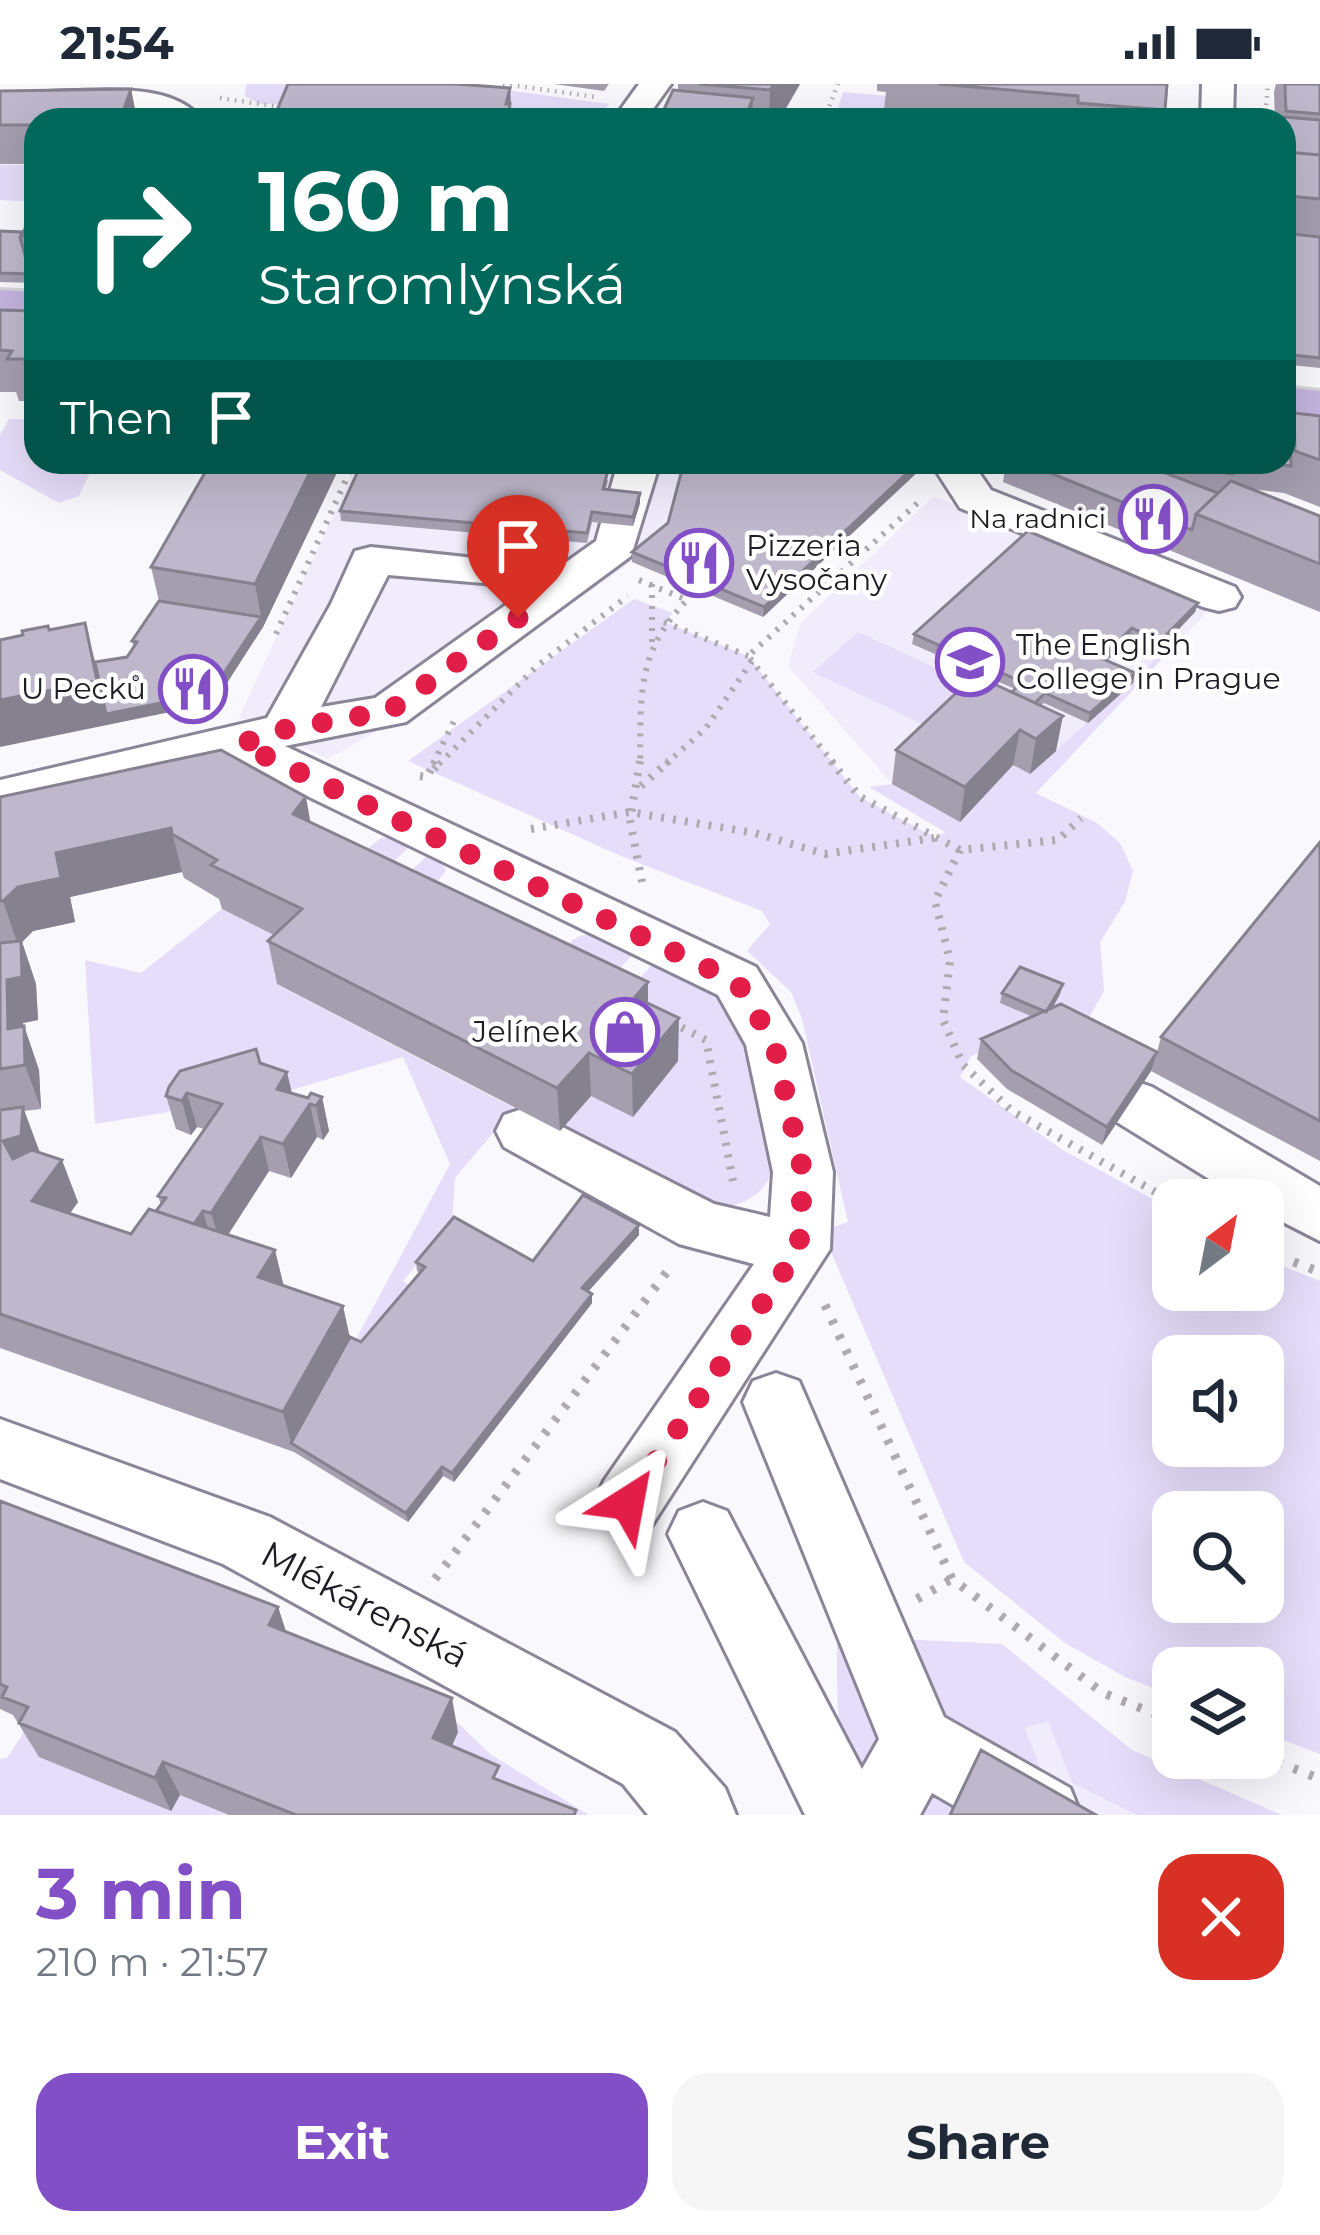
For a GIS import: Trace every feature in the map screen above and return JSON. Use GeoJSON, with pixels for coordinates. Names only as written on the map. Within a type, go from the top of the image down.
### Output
{"type":"FeatureCollection","features":[{"type":"Feature","properties":{"kind":"street"},"geometry":{"type":"LineString","coordinates":[[0,104],[124,102],[169,108]]}},
{"type":"Feature","properties":{"kind":"street"},"geometry":{"type":"LineString","coordinates":[[0,797],[389,711],[616,547],[637,474]]}},
{"type":"Feature","properties":{"kind":"street"},"geometry":{"type":"LineString","coordinates":[[963,474],[975,499],[1219,597]]}},
{"type":"Feature","properties":{"kind":"street"},"geometry":{"type":"LineString","coordinates":[[263,736],[354,604],[371,560],[507,572]]}},
{"type":"Feature","properties":{"kind":"street"},"geometry":{"type":"LineString","coordinates":[[263,736],[383,813],[737,982],[774,1043],[803,1172],[799,1249],[628,1503]]}},
{"type":"Feature","properties":{"kind":"street"},"geometry":{"type":"LineString","coordinates":[[341,853],[383,813]]}},
{"type":"Feature","properties":{"kind":"street"},"geometry":{"type":"LineString","coordinates":[[1132,1103],[1320,1216]]}},
{"type":"Feature","properties":{"kind":"street"},"geometry":{"type":"LineString","coordinates":[[525,1131],[701,1226],[799,1249]]}},
{"type":"Feature","properties":{"kind":"street"},"geometry":{"type":"LineString","coordinates":[[776,1402],[918,1743],[1043,1815]]}},
{"type":"Feature","properties":{"kind":"street","name":"Mlékárenská"},"geometry":{"type":"LineString","coordinates":[[0,1449],[245,1540],[649,1758],[698,1815]]}},
{"type":"Feature","properties":{"kind":"street"},"geometry":{"type":"LineString","coordinates":[[703,1534],[845,1815]]}},
{"type":"Feature","properties":{"kind":"street"},"geometry":{"type":"LineString","coordinates":[[878,1815],[918,1743]]}},
{"type":"Feature","properties":{"kind":"path"},"geometry":{"type":"LineString","coordinates":[[226,98],[236,84]]}},
{"type":"Feature","properties":{"kind":"path"},"geometry":{"type":"LineString","coordinates":[[503,84],[641,103]]}},
{"type":"Feature","properties":{"kind":"path"},"geometry":{"type":"LineString","coordinates":[[257,107],[275,108]]}},
{"type":"Feature","properties":{"kind":"path"},"geometry":{"type":"LineString","coordinates":[[16,241],[24,229]]}},
{"type":"Feature","properties":{"kind":"path"},"geometry":{"type":"LineString","coordinates":[[276,634],[348,474]]}},
{"type":"Feature","properties":{"kind":"path"},"geometry":{"type":"LineString","coordinates":[[640,787],[706,728],[750,659],[949,474]]}},
{"type":"Feature","properties":{"kind":"path"},"geometry":{"type":"LineString","coordinates":[[624,573],[687,600],[664,622],[652,644],[637,710],[640,787],[630,812],[652,943]]}},
{"type":"Feature","properties":{"kind":"path"},"geometry":{"type":"LineString","coordinates":[[383,813],[427,777],[537,665],[616,610],[642,581]]}},
{"type":"Feature","properties":{"kind":"path"},"geometry":{"type":"LineString","coordinates":[[652,584],[648,622],[652,644]]}},
{"type":"Feature","properties":{"kind":"path"},"geometry":{"type":"LineString","coordinates":[[664,622],[750,659],[860,796],[960,850],[1058,840],[1081,818]]}},
{"type":"Feature","properties":{"kind":"path"},"geometry":{"type":"LineString","coordinates":[[438,839],[549,828],[630,812],[755,833],[825,854],[936,838]]}},
{"type":"Feature","properties":{"kind":"path"},"geometry":{"type":"LineString","coordinates":[[960,850],[935,901],[950,961],[943,1020],[963,1065],[1012,1111],[1152,1190]]}},
{"type":"Feature","properties":{"kind":"path"},"geometry":{"type":"LineString","coordinates":[[799,1249],[952,1579],[1103,1693],[1152,1713]]}},
{"type":"Feature","properties":{"kind":"path"},"geometry":{"type":"LineString","coordinates":[[1284,1258],[1320,1272]]}},
{"type":"Feature","properties":{"kind":"path"},"geometry":{"type":"LineString","coordinates":[[1284,1764],[1320,1779]]}},
{"type":"Feature","properties":{"kind":"shaded area"},"geometry":{"type":"Polygon","coordinates":[[[246,84],[463,84],[609,104],[606,108],[409,108],[260,104],[245,96],[246,84]]]}},
{"type":"Feature","properties":{"kind":"shaded area"},"geometry":{"type":"Polygon","coordinates":[[[843,92],[888,96],[885,108],[838,108],[843,92]]]}},
{"type":"Feature","properties":{"kind":"shaded area"},"geometry":{"type":"Polygon","coordinates":[[[0,165],[24,165],[24,201],[0,200],[0,165]]]}},
{"type":"Feature","properties":{"kind":"shaded area"},"geometry":{"type":"Polygon","coordinates":[[[9,419],[24,420],[24,474],[89,474],[79,496],[59,503],[0,470],[0,435],[9,419]]]}},
{"type":"Feature","properties":{"kind":"shaded area"},"geometry":{"type":"Polygon","coordinates":[[[352,474],[684,474],[668,533],[632,562],[415,709],[328,759],[239,717],[352,474]]]}},
{"type":"Feature","properties":{"kind":"shaded area","name":"The English College in Prague"},"geometry":{"type":"Polygon","coordinates":[[[934,496],[1209,610],[1163,658],[1155,658],[1030,774],[960,822],[892,784],[788,666],[800,624],[934,496]]]}},
{"type":"Feature","properties":{"kind":"shaded area"},"geometry":{"type":"Polygon","coordinates":[[[634,599],[673,613],[665,622],[748,656],[860,797],[936,838],[945,832],[869,787],[892,784],[960,822],[1013,765],[1030,773],[1155,658],[1163,658],[1036,793],[1097,823],[1120,843],[1133,871],[1125,902],[1100,942],[1104,991],[1085,1025],[1057,1024],[971,1056],[960,1077],[1061,1149],[1152,1199],[1152,1311],[1284,1311],[1284,1266],[1320,1281],[1320,1754],[1284,1740],[1284,1647],[1152,1647],[1152,1688],[1065,1643],[964,1562],[822,1231],[848,1222],[802,1019],[791,992],[747,951],[770,924],[762,911],[621,856],[408,761],[634,599]]]}},
{"type":"Feature","properties":{"kind":"shaded area"},"geometry":{"type":"Polygon","coordinates":[[[858,632],[979,688],[935,730],[813,672],[858,632]]]}},
{"type":"Feature","properties":{"kind":"shaded area"},"geometry":{"type":"Polygon","coordinates":[[[381,838],[411,845],[386,869],[403,878],[429,854],[440,859],[446,871],[433,887],[564,950],[579,936],[588,935],[636,951],[612,977],[632,987],[656,960],[718,994],[740,1035],[764,1117],[770,1163],[761,1190],[732,1205],[702,1202],[560,1131],[591,1096],[633,1116],[335,874],[381,838]]]}},
{"type":"Feature","properties":{"kind":"shaded area"},"geometry":{"type":"Polygon","coordinates":[[[222,909],[301,948],[273,975],[282,981],[278,985],[514,1108],[455,1178],[452,1222],[403,1281],[415,1290],[363,1351],[352,1347],[450,1164],[403,1057],[268,1097],[263,1083],[163,1113],[95,1124],[85,960],[141,973],[222,909]]]}},
{"type":"Feature","properties":{"kind":"shaded area"},"geometry":{"type":"Polygon","coordinates":[[[837,1636],[1002,1644],[1132,1750],[1152,1759],[1152,1779],[1199,1779],[1282,1815],[1137,1815],[1072,1783],[1048,1721],[1025,1728],[1052,1799],[952,1815],[862,1815],[842,1749],[837,1636]]]}},
{"type":"Feature","properties":{"kind":"shaded area"},"geometry":{"type":"Polygon","coordinates":[[[387,1687],[459,1724],[490,1754],[589,1815],[509,1815],[440,1772],[458,1732],[387,1687]]]}},
{"type":"Feature","properties":{"kind":"shaded area"},"geometry":{"type":"Polygon","coordinates":[[[1049,1721],[1072,1783],[1137,1815],[952,1815],[1025,1727],[1049,1721]]]}},
{"type":"Feature","properties":{"kind":"shaded area"},"geometry":{"type":"Polygon","coordinates":[[[24,1732],[48,1742],[40,1757],[171,1810],[180,1795],[230,1815],[0,1815],[0,1759],[7,1758],[24,1732]]]}},
{"type":"Feature","properties":{"kind":"building"},"geometry":{"type":"Polygon","coordinates":[[[288,84],[510,88],[509,108],[278,108],[288,84]]]}},
{"type":"Feature","properties":{"kind":"building"},"geometry":{"type":"Polygon","coordinates":[[[699,84],[774,84],[770,90],[699,84]]]}},
{"type":"Feature","properties":{"kind":"building"},"geometry":{"type":"Polygon","coordinates":[[[938,84],[1167,84],[1165,108],[1078,103],[1078,96],[938,84]]]}},
{"type":"Feature","properties":{"kind":"building"},"geometry":{"type":"Polygon","coordinates":[[[1285,84],[1320,84],[1320,114],[1286,108],[1285,84]]]}},
{"type":"Feature","properties":{"kind":"building"},"geometry":{"type":"Polygon","coordinates":[[[131,89],[124,108],[24,108],[24,125],[0,125],[0,91],[131,89]]]}},
{"type":"Feature","properties":{"kind":"building"},"geometry":{"type":"Polygon","coordinates":[[[673,90],[753,98],[749,108],[665,108],[673,90]]]}},
{"type":"Feature","properties":{"kind":"building"},"geometry":{"type":"Polygon","coordinates":[[[1296,118],[1320,120],[1320,155],[1296,153],[1296,118]]]}},
{"type":"Feature","properties":{"kind":"building"},"geometry":{"type":"Polygon","coordinates":[[[1296,153],[1320,155],[1320,199],[1296,197],[1296,153]]]}},
{"type":"Feature","properties":{"kind":"building"},"geometry":{"type":"Polygon","coordinates":[[[0,231],[22,232],[24,274],[0,273],[0,231]]]}},
{"type":"Feature","properties":{"kind":"building"},"geometry":{"type":"Polygon","coordinates":[[[1296,234],[1320,237],[1320,358],[1296,355],[1296,234]]]}},
{"type":"Feature","properties":{"kind":"building"},"geometry":{"type":"Polygon","coordinates":[[[0,310],[24,311],[24,359],[7,359],[12,351],[0,350],[0,310]]]}},
{"type":"Feature","properties":{"kind":"building"},"geometry":{"type":"Polygon","coordinates":[[[1296,413],[1320,416],[1320,460],[1296,451],[1296,413]]]}},
{"type":"Feature","properties":{"kind":"building"},"geometry":{"type":"Polygon","coordinates":[[[204,474],[309,474],[255,584],[151,567],[204,474]]]}},
{"type":"Feature","properties":{"kind":"building"},"geometry":{"type":"Polygon","coordinates":[[[357,474],[607,474],[603,489],[640,493],[633,517],[592,512],[587,533],[340,511],[357,474]]]}},
{"type":"Feature","properties":{"kind":"building"},"geometry":{"type":"Polygon","coordinates":[[[681,474],[906,474],[764,607],[632,552],[668,523],[681,474]]]}},
{"type":"Feature","properties":{"kind":"building"},"geometry":{"type":"Polygon","coordinates":[[[1053,474],[1168,474],[1218,493],[1196,514],[1192,530],[1053,474]]]}},
{"type":"Feature","properties":{"kind":"building"},"geometry":{"type":"Polygon","coordinates":[[[1231,481],[1320,516],[1320,564],[1196,514],[1231,481]]]}},
{"type":"Feature","properties":{"kind":"building"},"geometry":{"type":"Polygon","coordinates":[[[1028,531],[1198,603],[1160,641],[1132,628],[1101,658],[1135,673],[1090,713],[1045,693],[1035,703],[1012,692],[1022,682],[914,634],[1028,531]]]}},
{"type":"Feature","properties":{"kind":"building"},"geometry":{"type":"Polygon","coordinates":[[[159,601],[261,617],[211,693],[106,714],[95,662],[127,657],[159,601]]]}},
{"type":"Feature","properties":{"kind":"building"},"geometry":{"type":"Polygon","coordinates":[[[85,623],[97,681],[0,700],[0,640],[23,635],[22,631],[85,623]]]}},
{"type":"Feature","properties":{"kind":"building"},"geometry":{"type":"Polygon","coordinates":[[[975,675],[1063,716],[1036,739],[1020,730],[965,787],[896,750],[975,675]]]}},
{"type":"Feature","properties":{"kind":"building"},"geometry":{"type":"Polygon","coordinates":[[[221,750],[306,797],[293,814],[648,982],[635,997],[679,1018],[632,1074],[589,1053],[557,1088],[268,941],[302,909],[211,865],[217,860],[172,834],[171,828],[56,853],[61,878],[18,887],[0,901],[0,797],[221,750]]]}},
{"type":"Feature","properties":{"kind":"building"},"geometry":{"type":"Polygon","coordinates":[[[1320,842],[1320,1121],[1161,1037],[1320,842]]]}},
{"type":"Feature","properties":{"kind":"building"},"geometry":{"type":"Polygon","coordinates":[[[21,941],[22,977],[7,980],[8,1029],[24,1026],[25,1065],[0,1069],[0,943],[21,941]]]}},
{"type":"Feature","properties":{"kind":"building"},"geometry":{"type":"Polygon","coordinates":[[[1020,967],[1063,984],[1046,1012],[1002,993],[1020,967]]]}},
{"type":"Feature","properties":{"kind":"building"},"geometry":{"type":"Polygon","coordinates":[[[1061,1004],[1157,1052],[1107,1127],[1011,1070],[981,1039],[1061,1004]]]}},
{"type":"Feature","properties":{"kind":"building"},"geometry":{"type":"Polygon","coordinates":[[[256,1049],[260,1063],[287,1072],[277,1089],[322,1097],[316,1106],[310,1104],[283,1144],[261,1137],[211,1213],[203,1211],[194,1224],[156,1211],[166,1198],[158,1196],[222,1104],[187,1093],[182,1101],[166,1096],[169,1087],[180,1071],[256,1049]]]}},
{"type":"Feature","properties":{"kind":"building"},"geometry":{"type":"Polygon","coordinates":[[[23,1107],[21,1136],[3,1141],[13,1159],[32,1150],[62,1160],[32,1201],[131,1234],[149,1209],[275,1250],[258,1277],[343,1306],[283,1412],[0,1314],[0,1110],[23,1107]]]}},
{"type":"Feature","properties":{"kind":"building"},"geometry":{"type":"Polygon","coordinates":[[[583,1195],[639,1225],[582,1288],[592,1294],[452,1473],[442,1467],[406,1513],[291,1443],[350,1337],[361,1342],[425,1267],[416,1262],[454,1217],[533,1261],[583,1195]]]}},
{"type":"Feature","properties":{"kind":"building"},"geometry":{"type":"Polygon","coordinates":[[[0,1501],[278,1607],[269,1625],[452,1698],[433,1738],[499,1766],[493,1778],[576,1810],[574,1815],[296,1815],[163,1762],[155,1778],[19,1723],[28,1707],[2,1697],[7,1687],[0,1684],[0,1501]]]}},
{"type":"Feature","properties":{"kind":"building"},"geometry":{"type":"Polygon","coordinates":[[[981,1750],[1096,1815],[950,1815],[981,1750]]]}},
{"type":"Feature","properties":{"kind":"tram line"},"geometry":{"type":"LineString","coordinates":[[1296,423],[1320,426]]}},
{"type":"Feature","properties":{"kind":"place","name":"Na radnici"},"geometry":{"type":"Point","coordinates":[1153,519]}},
{"type":"Feature","properties":{"kind":"place","name":"Pizzeria Vysočany"},"geometry":{"type":"Point","coordinates":[699,563]}},
{"type":"Feature","properties":{"kind":"place","name":"The English College in Prague"},"geometry":{"type":"Point","coordinates":[970,662]}},
{"type":"Feature","properties":{"kind":"place","name":"U Pecků"},"geometry":{"type":"Point","coordinates":[193,689]}},
{"type":"Feature","properties":{"kind":"place","name":"Jelínek"},"geometry":{"type":"Point","coordinates":[625,1032]}},
{"type":"Feature","properties":{"kind":"route"},"geometry":{"type":"LineString","coordinates":[[518,618],[389,711],[286,729],[240,744],[737,982],[774,1043],[803,1172],[799,1249],[628,1503]]}}]}
